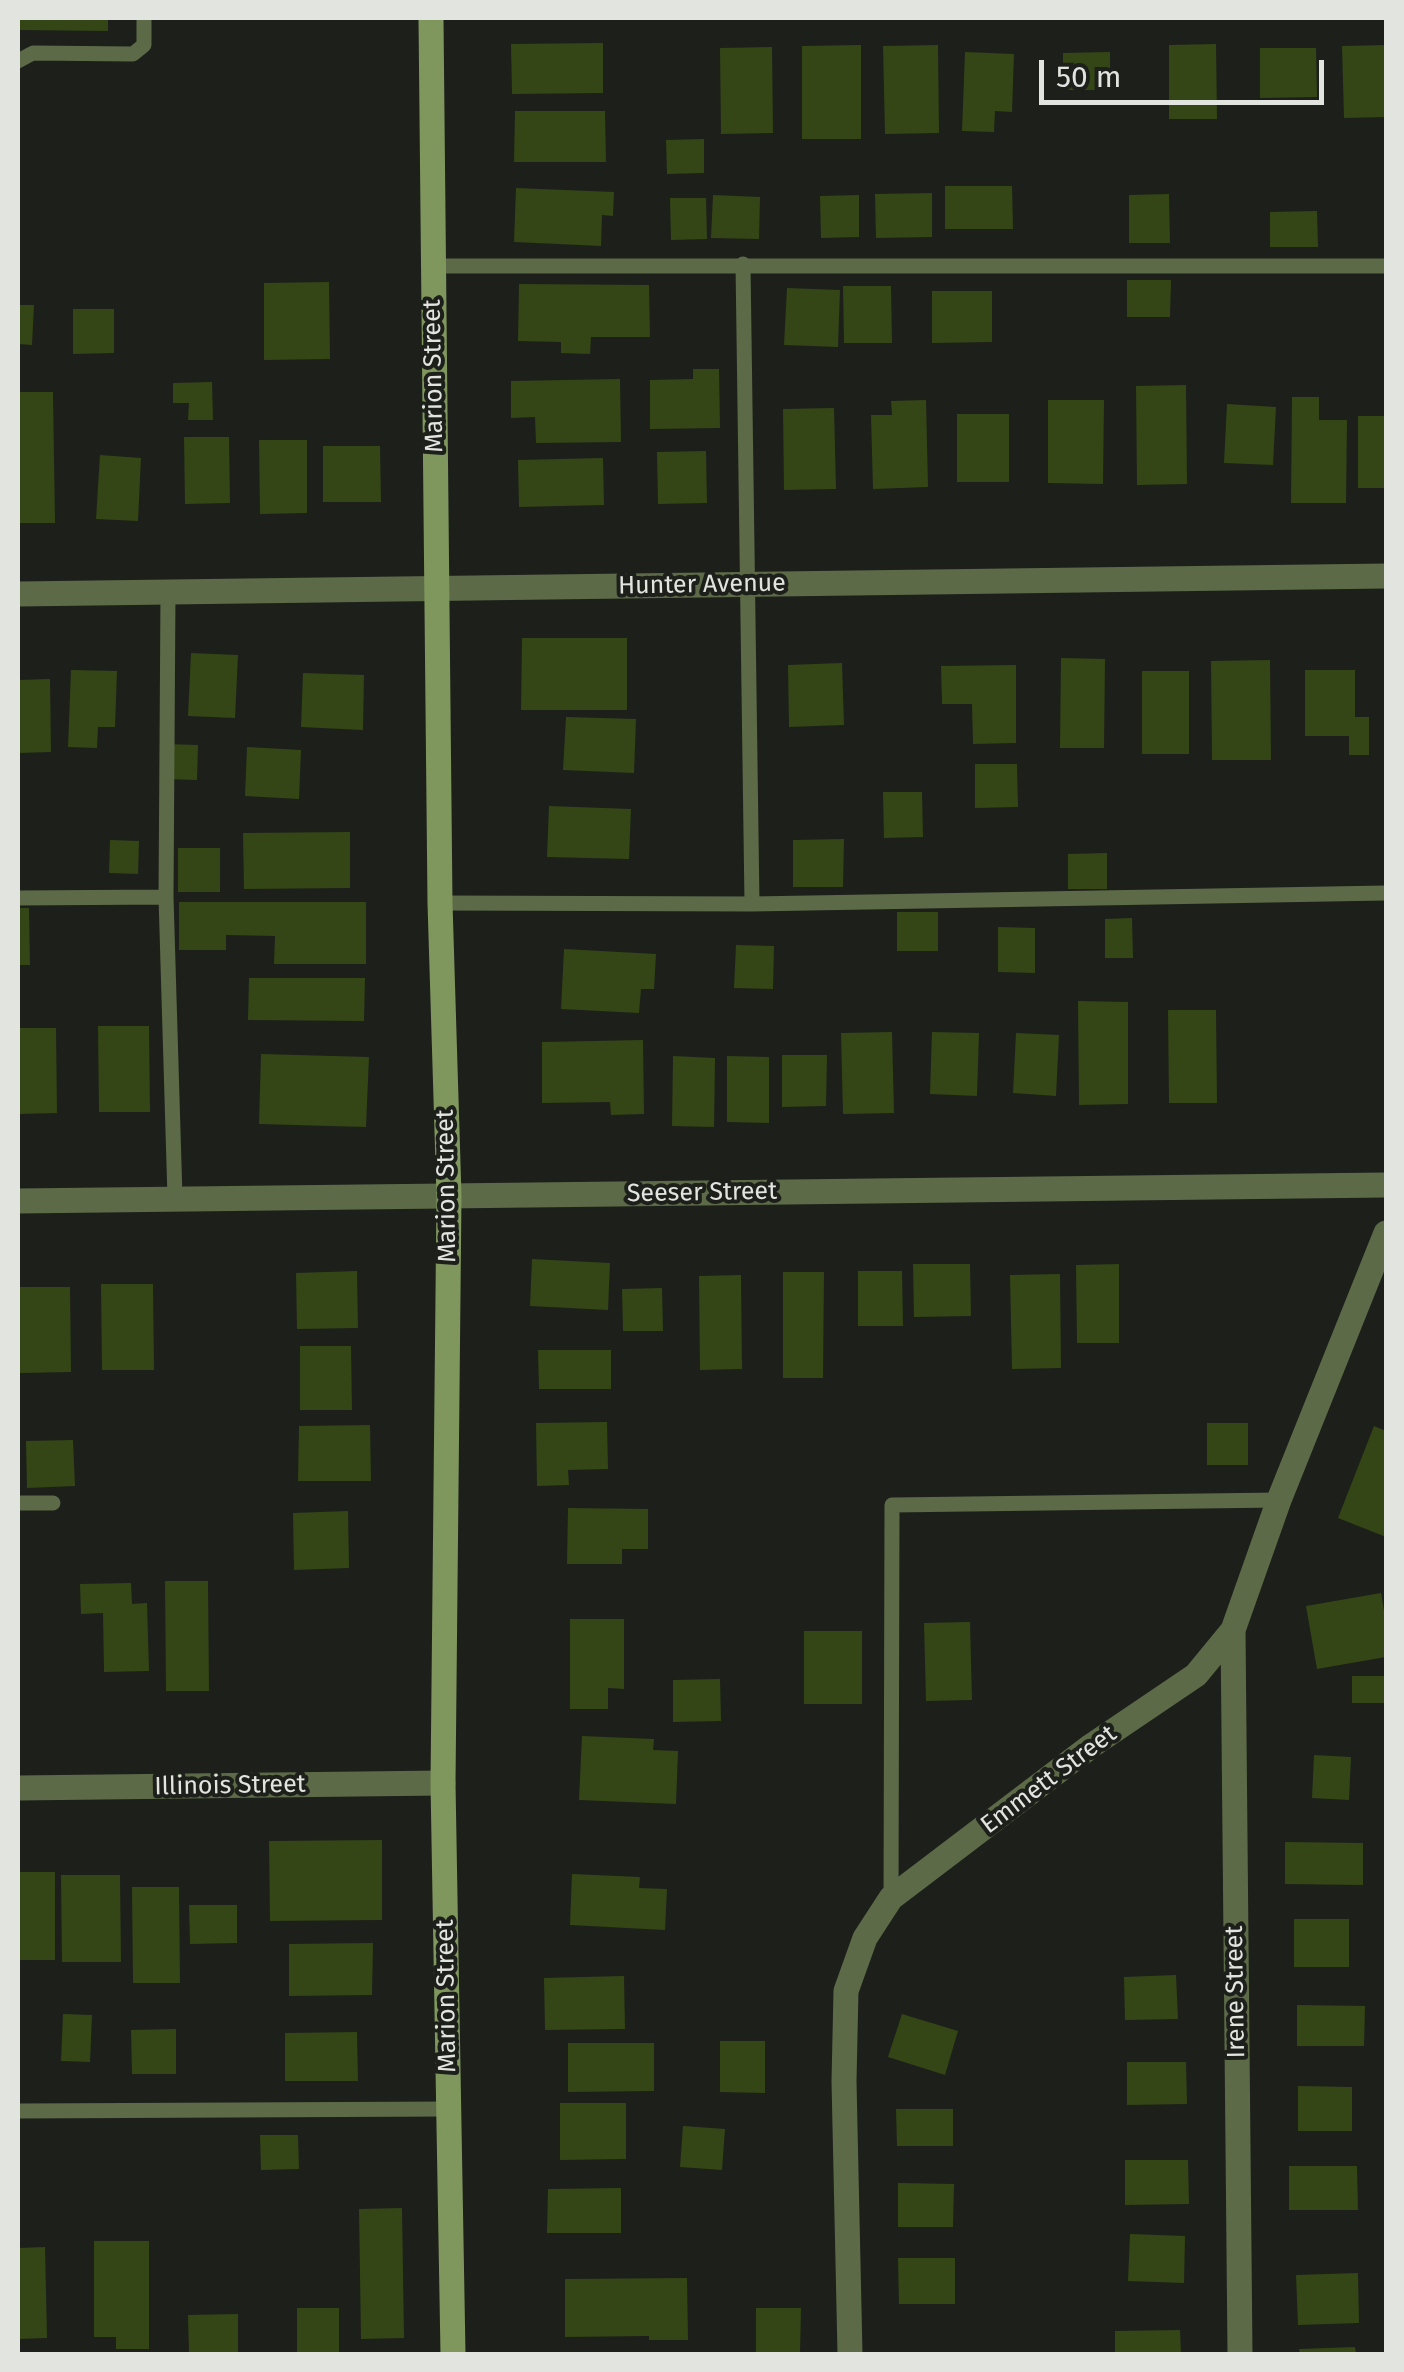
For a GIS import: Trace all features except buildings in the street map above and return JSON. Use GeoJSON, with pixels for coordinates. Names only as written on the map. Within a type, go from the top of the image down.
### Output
{"type":"FeatureCollection","features":[{"type":"Feature","properties":{"kind":"street","name":"Marion Street"},"geometry":{"type":"LineString","coordinates":[[431,18],[440,904],[449,1196],[443,1783],[453,2354]]}},
{"type":"Feature","properties":{"kind":"street","name":"Hunter Avenue"},"geometry":{"type":"LineString","coordinates":[[18,594],[1386,576]]}},
{"type":"Feature","properties":{"kind":"street","name":"Seeser Street"},"geometry":{"type":"LineString","coordinates":[[18,1201],[1386,1185]]}},
{"type":"Feature","properties":{"kind":"street","name":"Emmett Street"},"geometry":{"type":"LineString","coordinates":[[850,2354],[846,1991],[864,1938],[891,1898],[1092,1746],[1196,1675],[1233,1630],[1279,1500],[1386,1234]]}},
{"type":"Feature","properties":{"kind":"street","name":"Irene Street"},"geometry":{"type":"LineString","coordinates":[[1233,1630],[1240,2354]]}},
{"type":"Feature","properties":{"kind":"street","name":"Illinois Street"},"geometry":{"type":"LineString","coordinates":[[18,1788],[443,1783]]}},
{"type":"Feature","properties":{"kind":"lane"},"geometry":{"type":"LineString","coordinates":[[18,62],[34,53],[132,54],[144,44],[144,18]]}},
{"type":"Feature","properties":{"kind":"lane"},"geometry":{"type":"LineString","coordinates":[[743,264],[752,904]]}},
{"type":"Feature","properties":{"kind":"lane"},"geometry":{"type":"LineString","coordinates":[[432,266],[1386,266]]}},
{"type":"Feature","properties":{"kind":"lane"},"geometry":{"type":"LineString","coordinates":[[168,592],[166,897],[175,1198]]}},
{"type":"Feature","properties":{"kind":"lane"},"geometry":{"type":"LineString","coordinates":[[440,904],[752,904],[1386,894]]}},
{"type":"Feature","properties":{"kind":"lane"},"geometry":{"type":"LineString","coordinates":[[18,898],[166,897]]}},
{"type":"Feature","properties":{"kind":"lane"},"geometry":{"type":"LineString","coordinates":[[891,1898],[892,1505],[1279,1500]]}},
{"type":"Feature","properties":{"kind":"lane"},"geometry":{"type":"LineString","coordinates":[[18,1503],[53,1503]]}},
{"type":"Feature","properties":{"kind":"lane"},"geometry":{"type":"LineString","coordinates":[[18,2112],[448,2109]]}}]}
